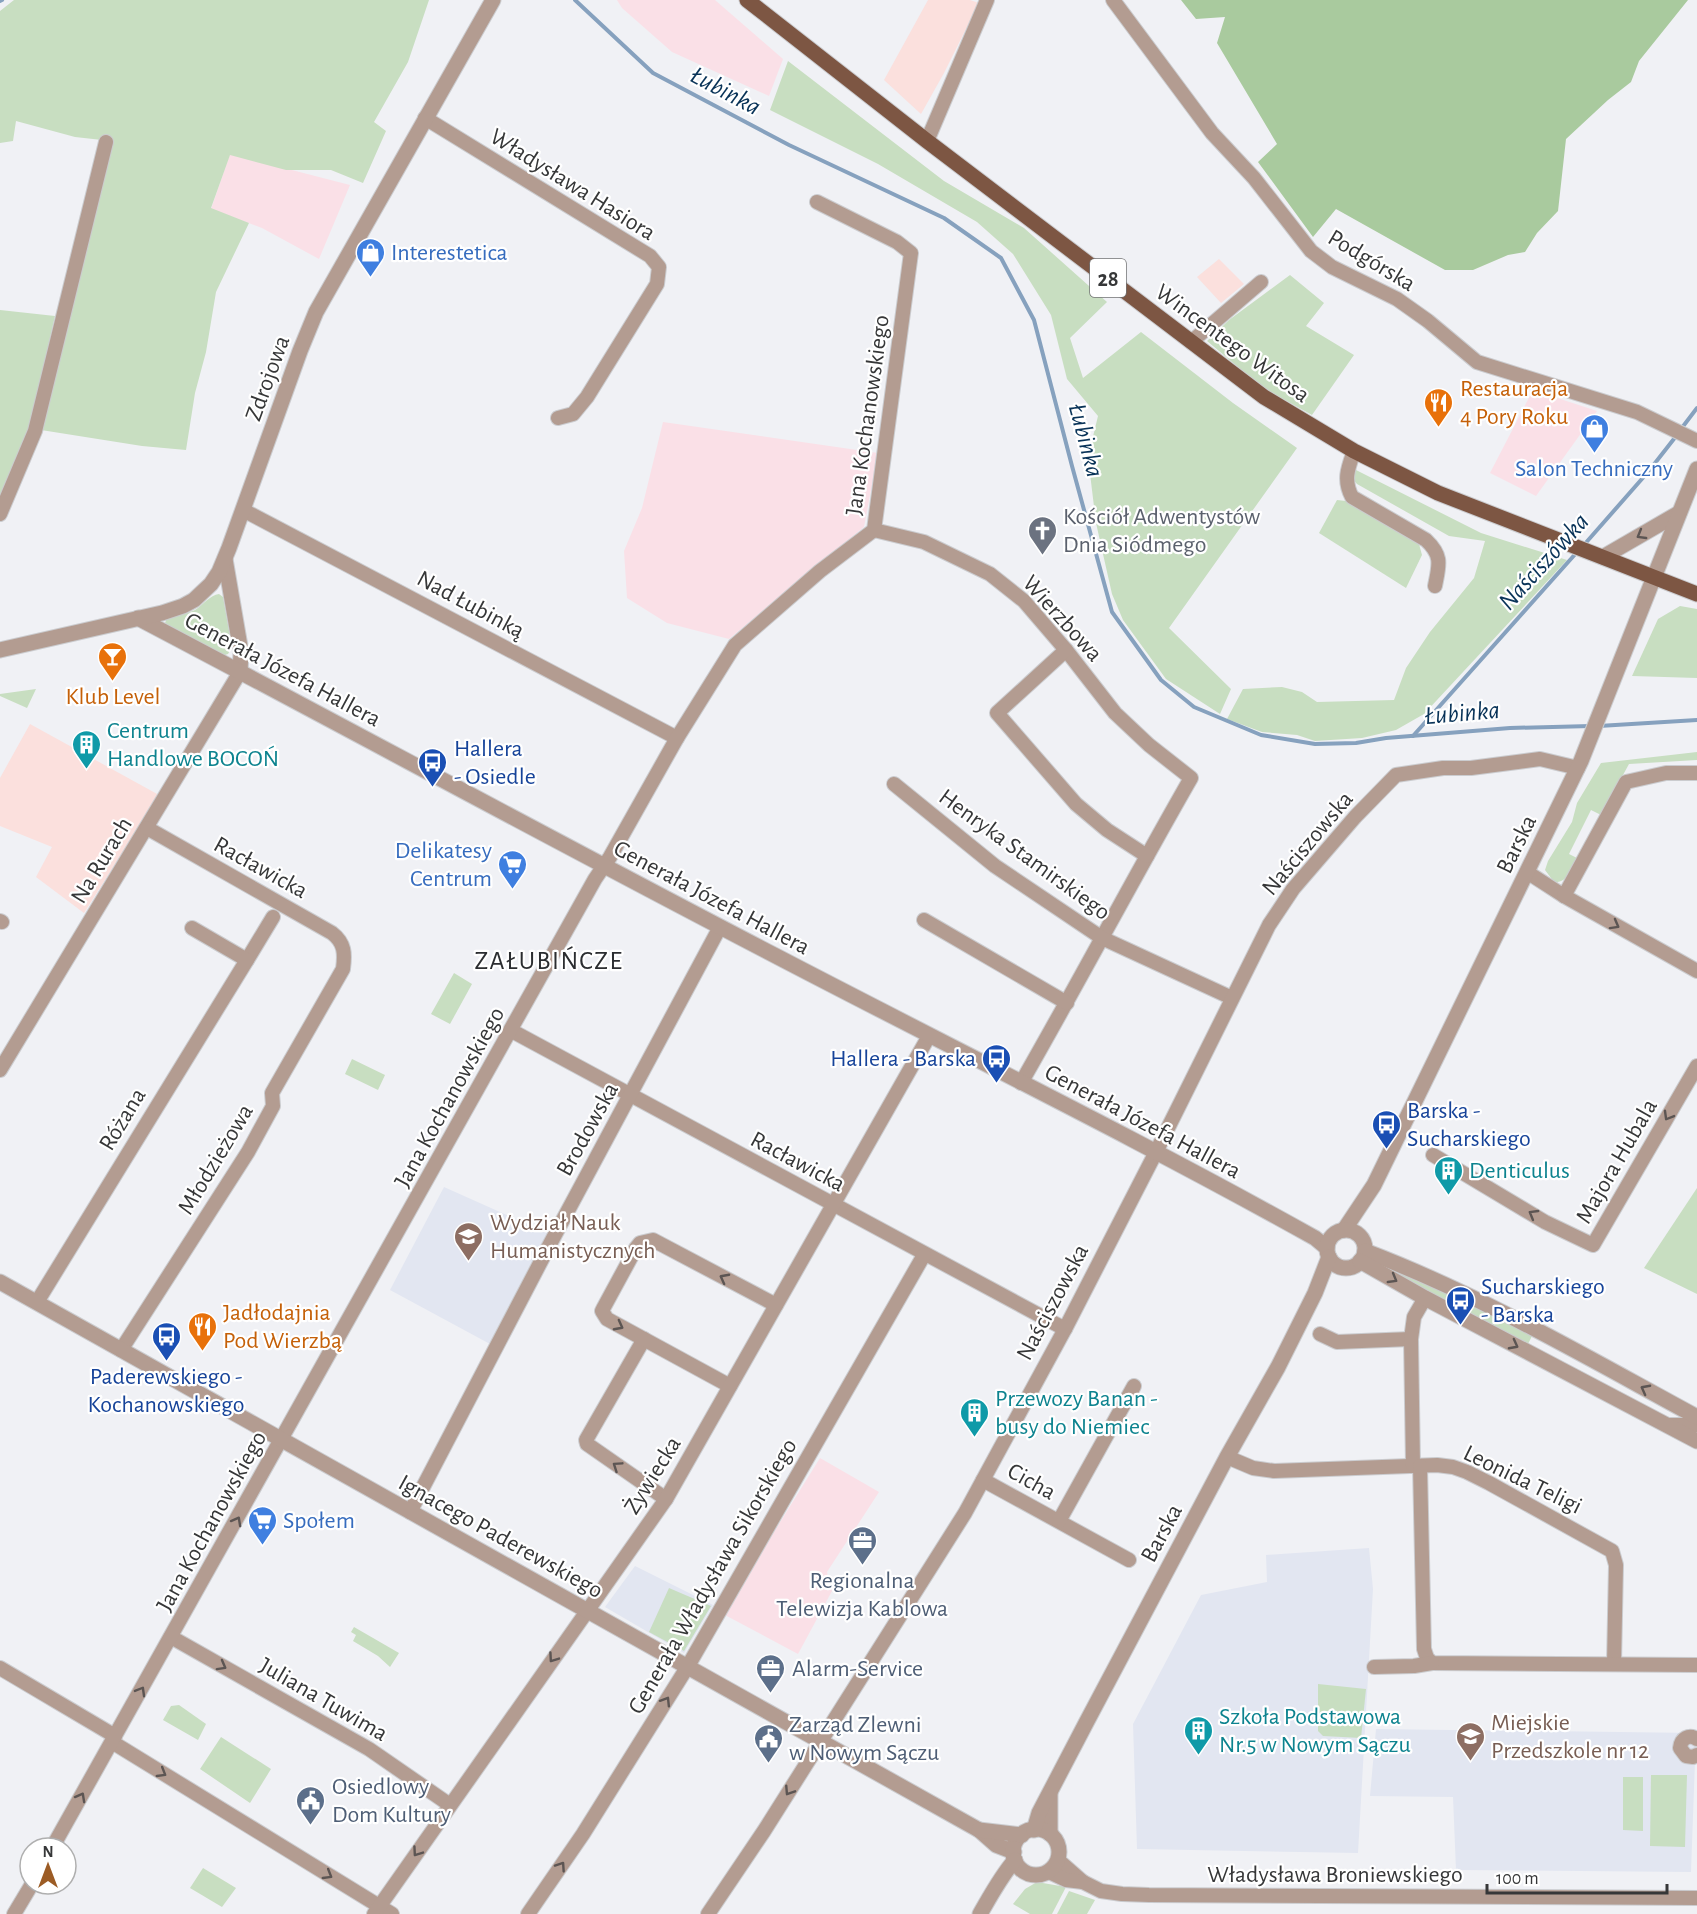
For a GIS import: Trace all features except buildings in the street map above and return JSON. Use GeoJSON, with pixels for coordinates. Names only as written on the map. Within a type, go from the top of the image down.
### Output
{"type":"FeatureCollection","features":[{"type":"Feature","properties":{"kind":"main road","name":"Wincentego Witosa"},"geometry":{"type":"LineString","coordinates":[[747,0],[927,141],[1264,397],[1353,451],[1438,493],[1653,577]]}},
{"type":"Feature","properties":{"kind":"main road","name":"28"},"geometry":{"type":"LineString","coordinates":[[1653,577],[1697,594]]}},
{"type":"Feature","properties":{"kind":"street","name":"Zdrojowa"},"geometry":{"type":"LineString","coordinates":[[0,650],[162,613],[194,600],[211,584],[225,560],[316,312],[494,0]]}},
{"type":"Feature","properties":{"kind":"street"},"geometry":{"type":"LineString","coordinates":[[927,141],[987,0]]}},
{"type":"Feature","properties":{"kind":"street","name":"Podgórska"},"geometry":{"type":"LineString","coordinates":[[1113,0],[1212,133],[1254,178],[1311,251],[1332,267],[1396,299],[1428,321],[1477,362],[1637,412],[1697,441]]}},
{"type":"Feature","properties":{"kind":"street","name":"Władysława Hasiora"},"geometry":{"type":"LineString","coordinates":[[425,118],[650,256],[659,267],[657,284],[587,397],[573,414],[558,418]]}},
{"type":"Feature","properties":{"kind":"street"},"geometry":{"type":"LineString","coordinates":[[0,514],[35,431],[106,142]]}},
{"type":"Feature","properties":{"kind":"street","name":"Jana Kochanowskiego"},"geometry":{"type":"LineString","coordinates":[[59,1836],[604,866],[677,738],[735,645],[820,571],[874,530],[911,253],[897,242],[817,202]]}},
{"type":"Feature","properties":{"kind":"street"},"geometry":{"type":"LineString","coordinates":[[1191,342],[1261,282]]}},
{"type":"Feature","properties":{"kind":"street"},"geometry":{"type":"LineString","coordinates":[[1353,451],[1346,475],[1346,485],[1352,497],[1433,546],[1438,554],[1439,563],[1435,586]]}},
{"type":"Feature","properties":{"kind":"street","name":"Barska"},"geometry":{"type":"LineString","coordinates":[[1028,1832],[1227,1457],[1278,1367],[1315,1293],[1333,1242],[1374,1185],[1579,765],[1696,474]]}},
{"type":"Feature","properties":{"kind":"street","name":"Nad Łubinką"},"geometry":{"type":"LineString","coordinates":[[243,510],[677,738]]}},
{"type":"Feature","properties":{"kind":"street"},"geometry":{"type":"LineString","coordinates":[[1597,555],[1679,513]]}},
{"type":"Feature","properties":{"kind":"street","name":"Wierzbowa"},"geometry":{"type":"LineString","coordinates":[[874,530],[924,542],[990,574],[1024,601],[1115,713],[1149,745],[1191,778],[1147,856]]}},
{"type":"Feature","properties":{"kind":"street"},"geometry":{"type":"LineString","coordinates":[[225,560],[241,652],[240,672]]}},
{"type":"Feature","properties":{"kind":"street","name":"Generała Józefa Hallera"},"geometry":{"type":"LineString","coordinates":[[138,618],[720,927],[1156,1152],[1316,1238],[1333,1242]]}},
{"type":"Feature","properties":{"kind":"street"},"geometry":{"type":"LineString","coordinates":[[1021,1083],[1147,856],[1107,830],[1076,804],[997,712],[1066,650]]}},
{"type":"Feature","properties":{"kind":"street","name":"Na Rurach"},"geometry":{"type":"LineString","coordinates":[[0,1070],[240,672]]}},
{"type":"Feature","properties":{"kind":"street","name":"Naściszowska"},"geometry":{"type":"LineString","coordinates":[[708,1914],[821,1742],[965,1513],[1065,1329],[1269,925],[1293,889],[1355,817],[1396,775],[1540,759],[1579,765]]}},
{"type":"Feature","properties":{"kind":"street"},"geometry":{"type":"LineString","coordinates":[[1564,896],[1626,782],[1666,773],[1697,773]]}},
{"type":"Feature","properties":{"kind":"street","name":"Henryka Stamirskiego"},"geometry":{"type":"LineString","coordinates":[[894,784],[995,866],[1102,938],[1232,998]]}},
{"type":"Feature","properties":{"kind":"street","name":"Racławicka"},"geometry":{"type":"LineString","coordinates":[[147,828],[332,933],[339,938],[345,953]]}},
{"type":"Feature","properties":{"kind":"street"},"geometry":{"type":"LineString","coordinates":[[1527,872],[1564,896],[1697,971]]}},
{"type":"Feature","properties":{"kind":"street","name":"Różana"},"geometry":{"type":"LineString","coordinates":[[37,1302],[273,917]]}},
{"type":"Feature","properties":{"kind":"street"},"geometry":{"type":"LineString","coordinates":[[924,920],[1067,1003]]}},
{"type":"Feature","properties":{"kind":"street","name":"Brodowska"},"geometry":{"type":"LineString","coordinates":[[410,1512],[720,927]]}},
{"type":"Feature","properties":{"kind":"street"},"geometry":{"type":"LineString","coordinates":[[192,928],[247,960]]}},
{"type":"Feature","properties":{"kind":"street","name":"Młodzieżowa"},"geometry":{"type":"LineString","coordinates":[[122,1350],[248,1152],[273,1106],[272,1093],[343,969],[345,953]]}},
{"type":"Feature","properties":{"kind":"street","name":"Racławicka"},"geometry":{"type":"LineString","coordinates":[[512,1031],[1065,1329]]}},
{"type":"Feature","properties":{"kind":"street","name":"Żywiecka"},"geometry":{"type":"LineString","coordinates":[[377,1910],[571,1634],[589,1612],[666,1499],[929,1036]]}},
{"type":"Feature","properties":{"kind":"street","name":"Majora Hubala"},"geometry":{"type":"LineString","coordinates":[[1433,1155],[1545,1222],[1593,1245],[1697,1066]]}},
{"type":"Feature","properties":{"kind":"street","name":"Barska"},"geometry":{"type":"LineString","coordinates":[[1360,1236],[1374,1185]]}},
{"type":"Feature","properties":{"kind":"street"},"geometry":{"type":"LineString","coordinates":[[1350,1230],[1360,1236],[1363,1240],[1362,1256],[1350,1267],[1342,1267],[1334,1263],[1333,1242],[1350,1230]]}},
{"type":"Feature","properties":{"kind":"street"},"geometry":{"type":"LineString","coordinates":[[730,1386],[607,1319],[603,1311],[636,1248],[640,1243],[653,1240],[776,1305]]}},
{"type":"Feature","properties":{"kind":"street","name":"Generała Władysława Sikorskiego"},"geometry":{"type":"LineString","coordinates":[[528,1914],[583,1834],[688,1666],[924,1255]]}},
{"type":"Feature","properties":{"kind":"street"},"geometry":{"type":"LineString","coordinates":[[1362,1256],[1425,1298],[1697,1441]]}},
{"type":"Feature","properties":{"kind":"street"},"geometry":{"type":"LineString","coordinates":[[1362,1256],[1413,1270],[1465,1293],[1697,1417]]}},
{"type":"Feature","properties":{"kind":"street","name":"Barska"},"geometry":{"type":"LineString","coordinates":[[1315,1293],[1342,1267]]}},
{"type":"Feature","properties":{"kind":"street","name":"Ignacego Paderewskiego"},"geometry":{"type":"LineString","coordinates":[[0,1282],[980,1830],[996,1845],[1014,1856]]}},
{"type":"Feature","properties":{"kind":"street"},"geometry":{"type":"LineString","coordinates":[[1425,1298],[1414,1317],[1411,1339],[1424,1648],[1427,1658],[1432,1663]]}},
{"type":"Feature","properties":{"kind":"street"},"geometry":{"type":"LineString","coordinates":[[1320,1334],[1337,1342],[1411,1339]]}},
{"type":"Feature","properties":{"kind":"street"},"geometry":{"type":"LineString","coordinates":[[644,1339],[586,1440],[587,1444],[666,1499]]}},
{"type":"Feature","properties":{"kind":"street","name":"Cicha"},"geometry":{"type":"LineString","coordinates":[[1059,1521],[1134,1386]]}},
{"type":"Feature","properties":{"kind":"street"},"geometry":{"type":"LineString","coordinates":[[1667,1425],[1697,1425]]}},
{"type":"Feature","properties":{"kind":"street","name":"Leonida Teligi"},"geometry":{"type":"LineString","coordinates":[[1227,1457],[1252,1468],[1274,1471],[1437,1465],[1467,1472],[1612,1551],[1616,1565],[1614,1664]]}},
{"type":"Feature","properties":{"kind":"street","name":"Cicha"},"geometry":{"type":"LineString","coordinates":[[983,1480],[1129,1560]]}},
{"type":"Feature","properties":{"kind":"street","name":"Juliana Tuwima"},"geometry":{"type":"LineString","coordinates":[[171,1637],[369,1749],[450,1805]]}},
{"type":"Feature","properties":{"kind":"street"},"geometry":{"type":"LineString","coordinates":[[1374,1666],[1414,1666],[1432,1663],[1697,1665]]}},
{"type":"Feature","properties":{"kind":"street"},"geometry":{"type":"LineString","coordinates":[[0,1668],[114,1739],[377,1910],[392,1914]]}},
{"type":"Feature","properties":{"kind":"street"},"geometry":{"type":"LineString","coordinates":[[1697,1739],[1686,1737],[1681,1742],[1680,1748],[1686,1756],[1697,1755]]}},
{"type":"Feature","properties":{"kind":"street","name":"Barska"},"geometry":{"type":"LineString","coordinates":[[1050,1794],[1050,1834]]}},
{"type":"Feature","properties":{"kind":"street","name":"Ignacego Paderewskiego"},"geometry":{"type":"LineString","coordinates":[[980,1830],[1028,1832]]}},
{"type":"Feature","properties":{"kind":"street"},"geometry":{"type":"LineString","coordinates":[[1041,1830],[1050,1834],[1058,1845],[1053,1866],[1036,1875],[1018,1866],[1014,1856],[1015,1845],[1028,1832],[1041,1830]]}},
{"type":"Feature","properties":{"kind":"street"},"geometry":{"type":"LineString","coordinates":[[980,1914],[1014,1856]]}},
{"type":"Feature","properties":{"kind":"street","name":"Władysława Broniewskiego"},"geometry":{"type":"LineString","coordinates":[[1053,1866],[1066,1880],[1083,1882],[1101,1891],[1122,1894],[1697,1898]]}},
{"type":"Feature","properties":{"kind":"street"},"geometry":{"type":"LineString","coordinates":[[992,1896],[1026,1872]]}},
{"type":"Feature","properties":{"kind":"street"},"geometry":{"type":"LineString","coordinates":[[14,1914],[25,1896]]}},
{"type":"Feature","properties":{"kind":"shaded area"},"geometry":{"type":"Polygon","coordinates":[[[617,0],[715,0],[783,59],[769,96],[672,52],[622,8],[617,0]]]}},
{"type":"Feature","properties":{"kind":"shaded area"},"geometry":{"type":"Polygon","coordinates":[[[928,0],[970,0],[979,3],[921,114],[884,80],[928,0]]]}},
{"type":"Feature","properties":{"kind":"shaded area"},"geometry":{"type":"Polygon","coordinates":[[[230,154],[350,185],[319,259],[262,228],[211,209],[230,154]]]}},
{"type":"Feature","properties":{"kind":"shaded area"},"geometry":{"type":"Polygon","coordinates":[[[1219,259],[1244,284],[1221,303],[1197,277],[1219,259]]]}},
{"type":"Feature","properties":{"kind":"shaded area"},"geometry":{"type":"Polygon","coordinates":[[[1533,390],[1597,411],[1536,496],[1490,473],[1533,390]]]}},
{"type":"Feature","properties":{"kind":"shaded area"},"geometry":{"type":"Polygon","coordinates":[[[663,422],[878,453],[864,527],[729,639],[667,623],[627,598],[624,551],[642,508],[663,422]]]}},
{"type":"Feature","properties":{"kind":"shaded area"},"geometry":{"type":"Polygon","coordinates":[[[30,724],[159,795],[84,913],[36,877],[52,847],[0,826],[0,778],[30,724]]]}},
{"type":"Feature","properties":{"kind":"shaded area","name":"Wydział Nauk Humanistycznych"},"geometry":{"type":"Polygon","coordinates":[[[444,1187],[547,1233],[490,1344],[390,1290],[444,1187]]]}},
{"type":"Feature","properties":{"kind":"shaded area"},"geometry":{"type":"Polygon","coordinates":[[[820,1458],[879,1492],[827,1572],[832,1591],[798,1654],[723,1614],[820,1458]]]}},
{"type":"Feature","properties":{"kind":"shaded area"},"geometry":{"type":"Polygon","coordinates":[[[1369,1548],[1373,1589],[1358,1853],[1137,1849],[1133,1724],[1201,1595],[1267,1582],[1266,1555],[1369,1548]]]}},
{"type":"Feature","properties":{"kind":"shaded area"},"geometry":{"type":"Polygon","coordinates":[[[635,1566],[713,1605],[684,1653],[605,1607],[635,1566]]]}},
{"type":"Feature","properties":{"kind":"shaded area"},"geometry":{"type":"Polygon","coordinates":[[[1376,1729],[1696,1733],[1691,1872],[1456,1870],[1453,1797],[1370,1796],[1376,1729]]]}},
{"type":"Feature","properties":{"kind":"green space"},"geometry":{"type":"Polygon","coordinates":[[[14,0],[429,0],[408,62],[374,122],[386,131],[363,183],[331,170],[286,170],[230,155],[211,208],[249,223],[216,292],[186,450],[142,446],[41,430],[102,140],[75,137],[16,121],[13,141],[0,143],[0,11],[14,0]]]}},
{"type":"Feature","properties":{"kind":"green space"},"geometry":{"type":"Polygon","coordinates":[[[1181,0],[1688,0],[1639,61],[1631,82],[1566,139],[1558,211],[1537,233],[1525,252],[1508,255],[1473,270],[1445,270],[1336,209],[1313,237],[1258,162],[1277,144],[1217,43],[1225,17],[1196,19],[1181,0]]]}},
{"type":"Feature","properties":{"kind":"green space"},"geometry":{"type":"Polygon","coordinates":[[[788,61],[944,181],[1024,228],[1107,302],[1070,338],[1083,378],[1141,332],[1233,403],[1297,448],[1169,628],[1231,689],[1220,714],[1166,679],[1123,620],[1112,594],[1096,523],[1088,457],[1098,416],[1067,379],[1051,315],[1013,254],[977,222],[878,164],[770,110],[788,61]]]}},
{"type":"Feature","properties":{"kind":"green space"},"geometry":{"type":"Polygon","coordinates":[[[1290,275],[1324,303],[1306,326],[1354,355],[1312,415],[1263,388],[1207,341],[1229,320],[1290,275]]]}},
{"type":"Feature","properties":{"kind":"green space"},"geometry":{"type":"Polygon","coordinates":[[[0,310],[55,316],[29,431],[0,506],[0,310]]]}},
{"type":"Feature","properties":{"kind":"green space"},"geometry":{"type":"Polygon","coordinates":[[[1354,469],[1481,533],[1567,560],[1424,714],[1396,730],[1362,738],[1315,741],[1297,735],[1262,732],[1227,719],[1243,689],[1282,687],[1302,692],[1317,702],[1394,700],[1406,668],[1430,632],[1474,578],[1485,541],[1449,536],[1357,484],[1350,476],[1354,469]]]}},
{"type":"Feature","properties":{"kind":"green space"},"geometry":{"type":"Polygon","coordinates":[[[1337,500],[1346,501],[1419,544],[1422,555],[1406,588],[1319,533],[1337,500]]]}},
{"type":"Feature","properties":{"kind":"green space"},"geometry":{"type":"Polygon","coordinates":[[[219,594],[223,597],[232,647],[228,654],[222,656],[165,623],[167,618],[195,610],[219,594]]]}},
{"type":"Feature","properties":{"kind":"green space"},"geometry":{"type":"Polygon","coordinates":[[[1680,606],[1697,609],[1697,678],[1632,676],[1658,619],[1680,606]]]}},
{"type":"Feature","properties":{"kind":"green space"},"geometry":{"type":"Polygon","coordinates":[[[36,689],[27,708],[0,696],[0,694],[36,689]]]}},
{"type":"Feature","properties":{"kind":"green space"},"geometry":{"type":"Polygon","coordinates":[[[1697,752],[1697,760],[1629,764],[1601,815],[1591,810],[1569,854],[1577,858],[1569,874],[1563,880],[1554,882],[1545,870],[1548,861],[1572,822],[1577,803],[1601,763],[1697,752]]]}},
{"type":"Feature","properties":{"kind":"green space"},"geometry":{"type":"Polygon","coordinates":[[[454,973],[472,984],[450,1024],[431,1014],[454,973]]]}},
{"type":"Feature","properties":{"kind":"green space"},"geometry":{"type":"Polygon","coordinates":[[[352,1059],[385,1075],[378,1090],[345,1074],[352,1059]]]}},
{"type":"Feature","properties":{"kind":"green space"},"geometry":{"type":"Polygon","coordinates":[[[1697,1188],[1697,1294],[1644,1268],[1697,1188]]]}},
{"type":"Feature","properties":{"kind":"green space"},"geometry":{"type":"Polygon","coordinates":[[[1388,1264],[1532,1336],[1528,1344],[1385,1269],[1388,1264]]]}},
{"type":"Feature","properties":{"kind":"green space"},"geometry":{"type":"Polygon","coordinates":[[[669,1588],[711,1606],[684,1651],[649,1632],[669,1588]]]}},
{"type":"Feature","properties":{"kind":"green space"},"geometry":{"type":"Polygon","coordinates":[[[354,1627],[399,1653],[390,1667],[378,1656],[353,1641],[356,1635],[351,1632],[354,1627]]]}},
{"type":"Feature","properties":{"kind":"green space"},"geometry":{"type":"Polygon","coordinates":[[[1318,1684],[1366,1689],[1361,1738],[1323,1736],[1318,1731],[1318,1684]]]}},
{"type":"Feature","properties":{"kind":"green space"},"geometry":{"type":"Polygon","coordinates":[[[179,1705],[206,1724],[198,1740],[163,1720],[171,1706],[179,1705]]]}},
{"type":"Feature","properties":{"kind":"green space"},"geometry":{"type":"Polygon","coordinates":[[[221,1737],[271,1769],[250,1803],[200,1769],[221,1737]]]}},
{"type":"Feature","properties":{"kind":"green space"},"geometry":{"type":"Polygon","coordinates":[[[1651,1775],[1687,1775],[1685,1847],[1650,1846],[1651,1775]]]}},
{"type":"Feature","properties":{"kind":"green space"},"geometry":{"type":"Polygon","coordinates":[[[1623,1777],[1643,1777],[1643,1831],[1623,1830],[1623,1777]]]}},
{"type":"Feature","properties":{"kind":"green space"},"geometry":{"type":"Polygon","coordinates":[[[203,1868],[236,1888],[222,1907],[190,1888],[203,1868]]]}},
{"type":"Feature","properties":{"kind":"green space"},"geometry":{"type":"Polygon","coordinates":[[[1037,1882],[1066,1887],[1052,1914],[1030,1914],[1013,1904],[1025,1889],[1037,1882]]]}},
{"type":"Feature","properties":{"kind":"green space"},"geometry":{"type":"Polygon","coordinates":[[[1069,1891],[1095,1900],[1087,1914],[1057,1914],[1069,1891]]]}},
{"type":"Feature","properties":{"kind":"waterway","name":"Łubinka"},"geometry":{"type":"LineString","coordinates":[[575,0],[653,73],[789,145],[944,218],[1001,258],[1034,320],[1112,612],[1161,680],[1194,707],[1261,735],[1315,744],[1356,743],[1386,738],[1510,728],[1591,726]]}},
{"type":"Feature","properties":{"kind":"waterway","name":"Naściszówka"},"geometry":{"type":"LineString","coordinates":[[1681,429],[1697,408]]}},
{"type":"Feature","properties":{"kind":"waterway","name":"Naściszówka"},"geometry":{"type":"LineString","coordinates":[[1583,546],[1677,435]]}},
{"type":"Feature","properties":{"kind":"waterway","name":"Naściszówka"},"geometry":{"type":"LineString","coordinates":[[1413,736],[1578,551]]}},
{"type":"Feature","properties":{"kind":"waterway","name":"Łubinka"},"geometry":{"type":"LineString","coordinates":[[1599,726],[1697,720]]}},
{"type":"Feature","properties":{"kind":"place","name":"Interestetica"},"geometry":{"type":"Point","coordinates":[370,278]}},
{"type":"Feature","properties":{"kind":"place","name":"Restauracja 4 Pory Roku"},"geometry":{"type":"Point","coordinates":[1439,428]}},
{"type":"Feature","properties":{"kind":"place","name":"Salon Techniczny"},"geometry":{"type":"Point","coordinates":[1594,454]}},
{"type":"Feature","properties":{"kind":"place","name":"Kościół Adwentystów Dnia Siódmego"},"geometry":{"type":"Point","coordinates":[1042,556]}},
{"type":"Feature","properties":{"kind":"place","name":"Klub Level"},"geometry":{"type":"Point","coordinates":[113,682]}},
{"type":"Feature","properties":{"kind":"place","name":"Centrum Handlowe BOCOŃ"},"geometry":{"type":"Point","coordinates":[86,770]}},
{"type":"Feature","properties":{"kind":"place","name":"Hallera - Osiedle"},"geometry":{"type":"Point","coordinates":[433,788]}},
{"type":"Feature","properties":{"kind":"place","name":"Delikatesy Centrum"},"geometry":{"type":"Point","coordinates":[513,890]}},
{"type":"Feature","properties":{"kind":"place","name":"Hallera - Barska"},"geometry":{"type":"Point","coordinates":[997,1084]}},
{"type":"Feature","properties":{"kind":"place","name":"Barska - Sucharskiego"},"geometry":{"type":"Point","coordinates":[1386,1150]}},
{"type":"Feature","properties":{"kind":"place","name":"Denticulus"},"geometry":{"type":"Point","coordinates":[1448,1196]}},
{"type":"Feature","properties":{"kind":"place","name":"Wydział Nauk Humanistycznych"},"geometry":{"type":"Point","coordinates":[469,1262]}},
{"type":"Feature","properties":{"kind":"place","name":"Sucharskiego - Barska"},"geometry":{"type":"Point","coordinates":[1460,1326]}},
{"type":"Feature","properties":{"kind":"place","name":"Jadłodajnia Pod Wierzbą"},"geometry":{"type":"Point","coordinates":[202,1352]}},
{"type":"Feature","properties":{"kind":"place","name":"Paderewskiego - Kochanowskiego"},"geometry":{"type":"Point","coordinates":[166,1362]}},
{"type":"Feature","properties":{"kind":"place","name":"Przewozy Banan - busy do Niemiec"},"geometry":{"type":"Point","coordinates":[974,1438]}},
{"type":"Feature","properties":{"kind":"place","name":"Społem"},"geometry":{"type":"Point","coordinates":[262,1546]}},
{"type":"Feature","properties":{"kind":"place","name":"Regionalna Telewizja Kablowa"},"geometry":{"type":"Point","coordinates":[862,1566]}},
{"type":"Feature","properties":{"kind":"place","name":"Alarm-Service"},"geometry":{"type":"Point","coordinates":[771,1694]}},
{"type":"Feature","properties":{"kind":"place","name":"Szkoła Podstawowa Nr.5 w Nowym Sączu"},"geometry":{"type":"Point","coordinates":[1198,1756]}},
{"type":"Feature","properties":{"kind":"place","name":"Miejskie Przedszkole nr 12"},"geometry":{"type":"Point","coordinates":[1470,1762]}},
{"type":"Feature","properties":{"kind":"place","name":"Zarząd Zlewni w Nowym Sączu"},"geometry":{"type":"Point","coordinates":[768,1764]}},
{"type":"Feature","properties":{"kind":"place","name":"Osiedlowy Dom Kultury"},"geometry":{"type":"Point","coordinates":[311,1826]}},
{"type":"Feature","properties":{"kind":"district","name":"ZAŁUBIŃCZE"},"geometry":{"type":"Point","coordinates":[549,960]}}]}
